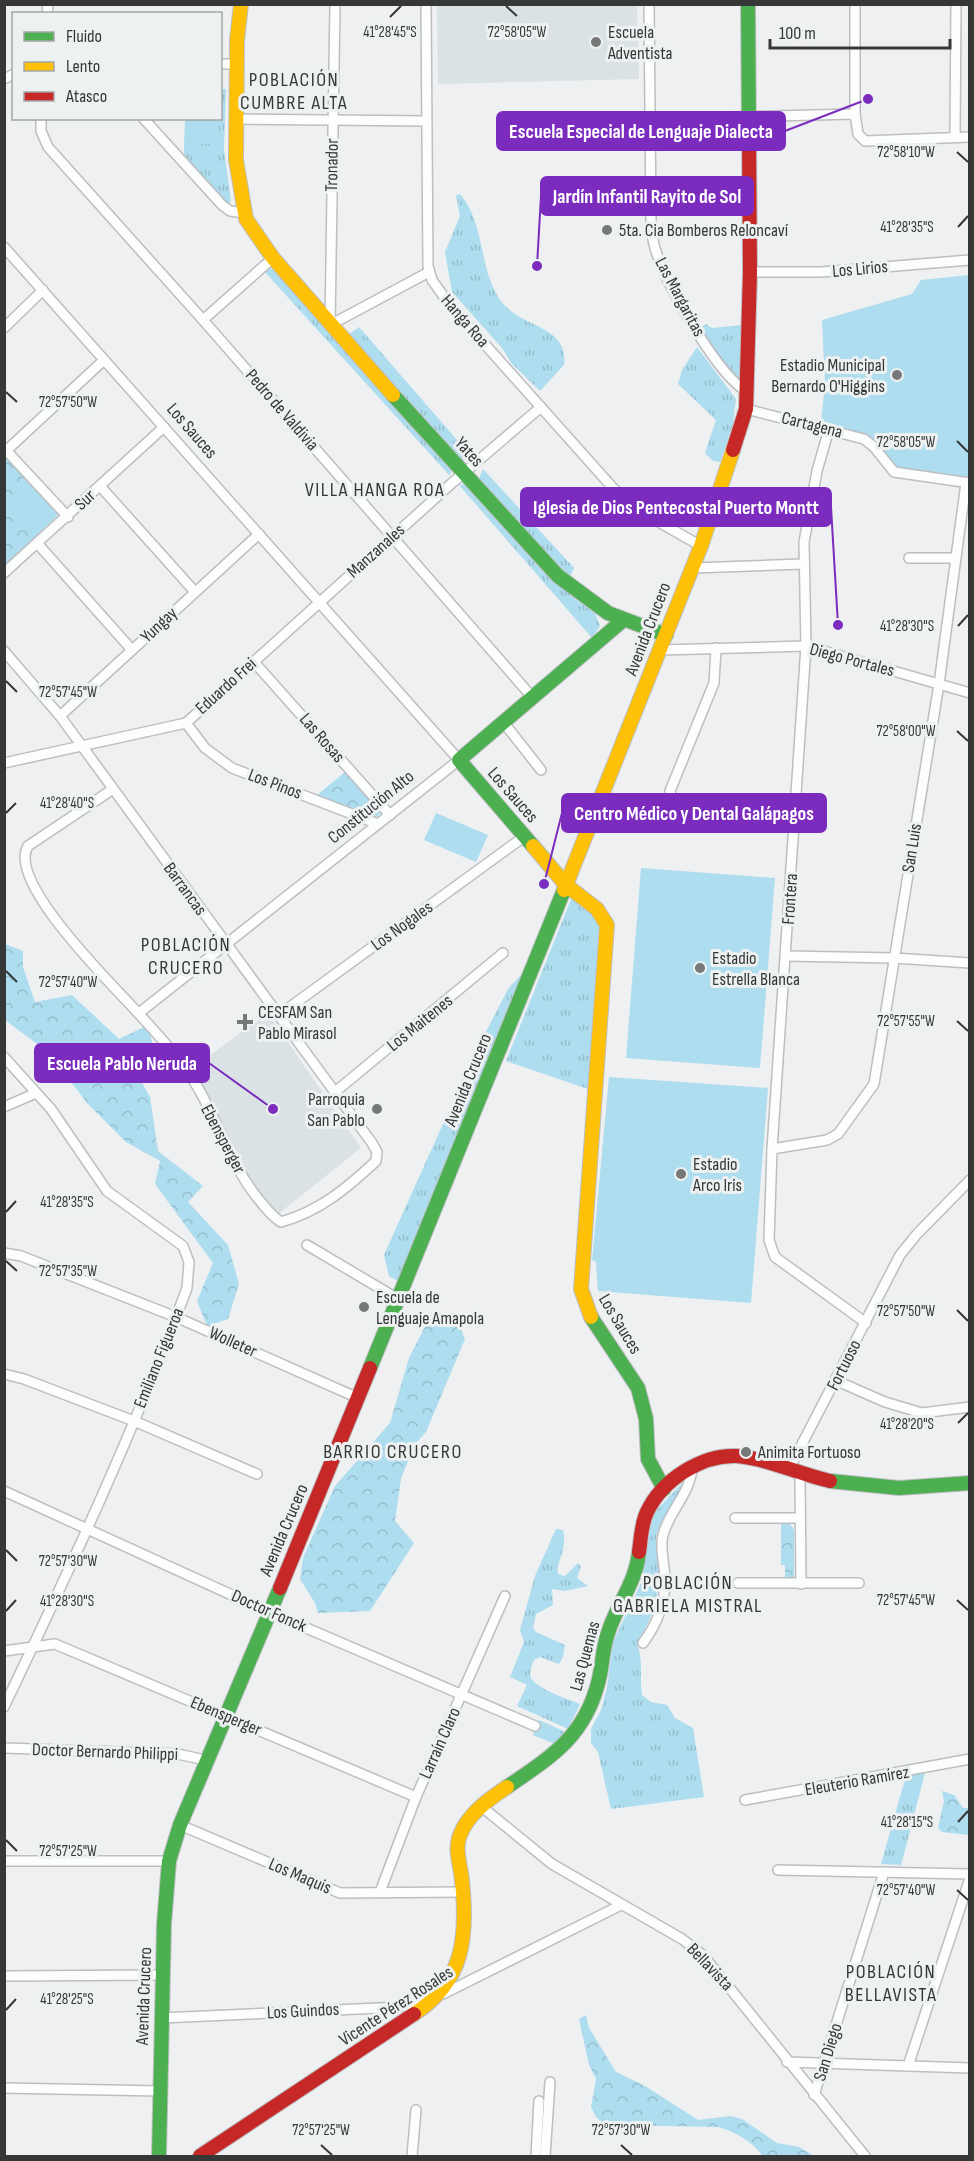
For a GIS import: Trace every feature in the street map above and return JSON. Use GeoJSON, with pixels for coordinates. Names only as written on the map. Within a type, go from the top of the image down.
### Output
{"type":"FeatureCollection","features":[{"type":"Feature","properties":{"kind":"main road","name":"Yates"},"geometry":{"type":"LineString","coordinates":[[241,4],[236,64],[236,160],[245,213],[254,232],[330,325],[558,576],[581,596],[621,622],[666,635]]}},
{"type":"Feature","properties":{"kind":"main road","name":"Avenida Crucero"},"geometry":{"type":"LineString","coordinates":[[159,2157],[162,1975],[169,1861],[180,1825],[205,1760],[226,1717],[358,1398],[666,635],[701,546],[746,409],[750,272],[748,4]]}},
{"type":"Feature","properties":{"kind":"main road","name":"Constitución Alto"},"geometry":{"type":"LineString","coordinates":[[459,760],[621,622]]}},
{"type":"Feature","properties":{"kind":"main road","name":"Los Sauces"},"geometry":{"type":"LineString","coordinates":[[459,760],[566,885],[602,914],[608,930],[581,1289],[589,1314],[638,1388],[646,1419],[645,1447],[648,1459],[664,1489]]}},
{"type":"Feature","properties":{"kind":"main road","name":"Las Quemas"},"geometry":{"type":"LineString","coordinates":[[442,1994],[454,1976],[458,1962],[463,1892],[459,1839],[469,1819],[482,1807],[560,1751],[582,1723],[596,1689],[609,1628],[636,1575],[645,1516],[664,1489],[692,1467],[712,1458],[746,1456],[837,1482],[904,1487],[941,1487],[969,1483]]}},
{"type":"Feature","properties":{"kind":"main road","name":"Vicente Pérez Rosales"},"geometry":{"type":"LineString","coordinates":[[200,2157],[442,1994]]}},
{"type":"Feature","properties":{"kind":"street","name":"Tronador"},"geometry":{"type":"LineString","coordinates":[[330,325],[335,4]]}},
{"type":"Feature","properties":{"kind":"street"},"geometry":{"type":"LineString","coordinates":[[330,325],[429,272],[426,4]]}},
{"type":"Feature","properties":{"kind":"street","name":"Las Margaritas"},"geometry":{"type":"LineString","coordinates":[[649,4],[651,220],[656,252],[671,285],[711,352],[735,384],[748,392]]}},
{"type":"Feature","properties":{"kind":"street"},"geometry":{"type":"LineString","coordinates":[[855,4],[855,114],[858,134],[865,141],[969,136]]}},
{"type":"Feature","properties":{"kind":"street"},"geometry":{"type":"LineString","coordinates":[[955,136],[956,4]]}},
{"type":"Feature","properties":{"kind":"street"},"geometry":{"type":"LineString","coordinates":[[222,64],[236,64]]}},
{"type":"Feature","properties":{"kind":"street"},"geometry":{"type":"LineString","coordinates":[[649,119],[855,114]]}},
{"type":"Feature","properties":{"kind":"street"},"geometry":{"type":"LineString","coordinates":[[237,119],[426,121]]}},
{"type":"Feature","properties":{"kind":"street","name":"Pedro de Valdivia"},"geometry":{"type":"LineString","coordinates":[[41,120],[41,131],[48,147],[203,320],[533,698]]}},
{"type":"Feature","properties":{"kind":"street"},"geometry":{"type":"LineString","coordinates":[[145,120],[222,205],[230,211],[245,213]]}},
{"type":"Feature","properties":{"kind":"street","name":"Los Sauces"},"geometry":{"type":"LineString","coordinates":[[4,248],[459,760]]}},
{"type":"Feature","properties":{"kind":"street"},"geometry":{"type":"LineString","coordinates":[[203,320],[273,258]]}},
{"type":"Feature","properties":{"kind":"street","name":"Los Lirios"},"geometry":{"type":"LineString","coordinates":[[750,272],[821,272],[969,260]]}},
{"type":"Feature","properties":{"kind":"street","name":"Hanga Roa"},"geometry":{"type":"LineString","coordinates":[[429,272],[449,304],[630,504],[701,546]]}},
{"type":"Feature","properties":{"kind":"street"},"geometry":{"type":"LineString","coordinates":[[4,328],[43,290]]}},
{"type":"Feature","properties":{"kind":"street"},"geometry":{"type":"LineString","coordinates":[[68,516],[6,449],[104,360]]}},
{"type":"Feature","properties":{"kind":"street","name":"Manzanales"},"geometry":{"type":"LineString","coordinates":[[319,601],[541,407]]}},
{"type":"Feature","properties":{"kind":"street","name":"Cartagena"},"geometry":{"type":"LineString","coordinates":[[746,409],[829,429],[870,443],[894,472],[968,483]]}},
{"type":"Feature","properties":{"kind":"street","name":"Sur"},"geometry":{"type":"LineString","coordinates":[[4,573],[164,427]]}},
{"type":"Feature","properties":{"kind":"street","name":"Frontera"},"geometry":{"type":"LineString","coordinates":[[829,429],[812,496],[803,564],[806,646],[772,1149],[769,1240],[771,1252],[780,1261],[866,1323]]}},
{"type":"Feature","properties":{"kind":"street","name":"San Luis"},"geometry":{"type":"LineString","coordinates":[[772,1149],[833,1138],[844,1129],[871,1090],[939,684],[968,483]]}},
{"type":"Feature","properties":{"kind":"street"},"geometry":{"type":"LineString","coordinates":[[100,486],[195,592]]}},
{"type":"Feature","properties":{"kind":"street","name":"Yungay"},"geometry":{"type":"LineString","coordinates":[[60,716],[259,534]]}},
{"type":"Feature","properties":{"kind":"street"},"geometry":{"type":"LineString","coordinates":[[37,543],[132,650]]}},
{"type":"Feature","properties":{"kind":"street"},"geometry":{"type":"LineString","coordinates":[[909,558],[956,558]]}},
{"type":"Feature","properties":{"kind":"street"},"geometry":{"type":"LineString","coordinates":[[692,568],[803,564]]}},
{"type":"Feature","properties":{"kind":"street","name":"Eduardo Frei"},"geometry":{"type":"LineString","coordinates":[[4,763],[186,723],[319,601]]}},
{"type":"Feature","properties":{"kind":"street","name":"Diego Portales"},"geometry":{"type":"LineString","coordinates":[[660,650],[806,646],[969,693]]}},
{"type":"Feature","properties":{"kind":"street"},"geometry":{"type":"LineString","coordinates":[[716,648],[714,683],[670,791],[673,802],[685,810],[795,820]]}},
{"type":"Feature","properties":{"kind":"street","name":"Barrancas"},"geometry":{"type":"LineString","coordinates":[[4,651],[60,716],[226,946],[279,1015],[372,1143],[376,1152],[376,1161]]}},
{"type":"Feature","properties":{"kind":"street","name":"Las Rosas"},"geometry":{"type":"LineString","coordinates":[[254,662],[390,815]]}},
{"type":"Feature","properties":{"kind":"street","name":"Los Pinos"},"geometry":{"type":"LineString","coordinates":[[186,723],[205,748],[232,768],[378,824]]}},
{"type":"Feature","properties":{"kind":"street"},"geometry":{"type":"LineString","coordinates":[[504,723],[541,770]]}},
{"type":"Feature","properties":{"kind":"street","name":"Constitución Alto"},"geometry":{"type":"LineString","coordinates":[[139,1013],[459,760]]}},
{"type":"Feature","properties":{"kind":"street","name":"Ebensperger"},"geometry":{"type":"LineString","coordinates":[[113,789],[34,841],[25,851],[25,859],[35,888],[44,903],[98,972],[139,1013],[185,1068],[235,1166],[259,1200],[281,1222],[324,1204],[376,1161]]}},
{"type":"Feature","properties":{"kind":"street","name":"Los Nogales"},"geometry":{"type":"LineString","coordinates":[[279,1015],[525,836]]}},
{"type":"Feature","properties":{"kind":"street","name":"Los Maitenes"},"geometry":{"type":"LineString","coordinates":[[335,1092],[503,953]]}},
{"type":"Feature","properties":{"kind":"street"},"geometry":{"type":"LineString","coordinates":[[786,956],[894,958],[969,963]]}},
{"type":"Feature","properties":{"kind":"street","name":"Emiliano Figueroa"},"geometry":{"type":"LineString","coordinates":[[4,1057],[74,1140],[107,1191],[128,1208],[174,1237],[183,1246],[189,1262],[189,1279],[176,1317],[134,1421],[87,1531],[4,1707]]}},
{"type":"Feature","properties":{"kind":"street"},"geometry":{"type":"LineString","coordinates":[[4,1107],[36,1093]]}},
{"type":"Feature","properties":{"kind":"street","name":"Fortuoso"},"geometry":{"type":"LineString","coordinates":[[794,1471],[904,1250],[969,1180]]}},
{"type":"Feature","properties":{"kind":"street"},"geometry":{"type":"LineString","coordinates":[[307,1245],[398,1299]]}},
{"type":"Feature","properties":{"kind":"street","name":"Wolleter"},"geometry":{"type":"LineString","coordinates":[[4,1253],[28,1259],[176,1317],[358,1398]]}},
{"type":"Feature","properties":{"kind":"street"},"geometry":{"type":"LineString","coordinates":[[4,1374],[24,1378],[134,1421],[257,1474]]}},
{"type":"Feature","properties":{"kind":"street"},"geometry":{"type":"LineString","coordinates":[[837,1381],[885,1402],[922,1413],[969,1407]]}},
{"type":"Feature","properties":{"kind":"street"},"geometry":{"type":"LineString","coordinates":[[644,1643],[663,1605],[663,1532],[688,1485],[692,1467]]}},
{"type":"Feature","properties":{"kind":"street"},"geometry":{"type":"LineString","coordinates":[[794,1471],[800,1518],[801,1584]]}},
{"type":"Feature","properties":{"kind":"street","name":"Doctor Fonck"},"geometry":{"type":"LineString","coordinates":[[4,1491],[87,1531],[269,1612],[535,1726]]}},
{"type":"Feature","properties":{"kind":"street"},"geometry":{"type":"LineString","coordinates":[[735,1518],[800,1518]]}},
{"type":"Feature","properties":{"kind":"street"},"geometry":{"type":"LineString","coordinates":[[738,1583],[859,1583]]}},
{"type":"Feature","properties":{"kind":"street","name":"Larraín Claro"},"geometry":{"type":"LineString","coordinates":[[380,1892],[416,1797],[505,1596]]}},
{"type":"Feature","properties":{"kind":"street","name":"Ebensperger"},"geometry":{"type":"LineString","coordinates":[[4,1651],[54,1644],[416,1797]]}},
{"type":"Feature","properties":{"kind":"street","name":"Doctor Bernardo Philippi"},"geometry":{"type":"LineString","coordinates":[[4,1748],[178,1754],[205,1760]]}},
{"type":"Feature","properties":{"kind":"street","name":"Eleuterio Ramírez"},"geometry":{"type":"LineString","coordinates":[[745,1800],[969,1759]]}},
{"type":"Feature","properties":{"kind":"street","name":"Bellavista"},"geometry":{"type":"LineString","coordinates":[[482,1807],[552,1864],[682,1939],[703,1955],[722,1974],[788,2062],[865,2157]]}},
{"type":"Feature","properties":{"kind":"street","name":"Los Maquis"},"geometry":{"type":"LineString","coordinates":[[180,1825],[340,1893],[463,1892]]}},
{"type":"Feature","properties":{"kind":"street"},"geometry":{"type":"LineString","coordinates":[[4,1861],[169,1861]]}},
{"type":"Feature","properties":{"kind":"street"},"geometry":{"type":"LineString","coordinates":[[778,1870],[969,1876],[908,2066]]}},
{"type":"Feature","properties":{"kind":"street","name":"San Diego"},"geometry":{"type":"LineString","coordinates":[[814,2095],[884,1872]]}},
{"type":"Feature","properties":{"kind":"street","name":"Vicente Pérez Rosales"},"geometry":{"type":"LineString","coordinates":[[442,1994],[621,1905]]}},
{"type":"Feature","properties":{"kind":"street"},"geometry":{"type":"LineString","coordinates":[[4,1976],[162,1975]]}},
{"type":"Feature","properties":{"kind":"street","name":"Los Guindos"},"geometry":{"type":"LineString","coordinates":[[161,2018],[401,2007],[424,2002],[442,1994]]}},
{"type":"Feature","properties":{"kind":"street"},"geometry":{"type":"LineString","coordinates":[[788,2062],[969,2068]]}},
{"type":"Feature","properties":{"kind":"street"},"geometry":{"type":"LineString","coordinates":[[545,2157],[550,2082]]}},
{"type":"Feature","properties":{"kind":"street"},"geometry":{"type":"LineString","coordinates":[[4,2088],[160,2091]]}},
{"type":"Feature","properties":{"kind":"street"},"geometry":{"type":"LineString","coordinates":[[536,2157],[539,2100]]}},
{"type":"Feature","properties":{"kind":"street"},"geometry":{"type":"LineString","coordinates":[[412,2157],[416,2110]]}},
{"type":"Feature","properties":{"kind":"shaded area"},"geometry":{"type":"Polygon","coordinates":[[[437,5],[637,5],[639,79],[438,84],[437,5]]]}},
{"type":"Feature","properties":{"kind":"shaded area"},"geometry":{"type":"Polygon","coordinates":[[[268,1013],[361,1148],[278,1214],[252,1187],[190,1070],[268,1013]]]}},
{"type":"Feature","properties":{"kind":"green space"},"geometry":{"type":"Polygon","coordinates":[[[222,89],[226,89],[224,150],[231,200],[228,206],[184,154],[184,144],[216,144],[216,120],[222,120],[222,89]]]}},
{"type":"Feature","properties":{"kind":"green space"},"geometry":{"type":"Polygon","coordinates":[[[185,120],[216,120],[216,144],[184,144],[185,120]]]}},
{"type":"Feature","properties":{"kind":"green space"},"geometry":{"type":"Polygon","coordinates":[[[460,194],[474,219],[489,275],[501,301],[520,317],[552,334],[564,352],[564,365],[540,391],[512,364],[502,348],[452,292],[445,252],[460,216],[456,195],[460,194]]]}},
{"type":"Feature","properties":{"kind":"green space"},"geometry":{"type":"Polygon","coordinates":[[[268,268],[276,271],[449,464],[450,476],[264,271],[268,268]]]}},
{"type":"Feature","properties":{"kind":"green space","name":"Estadio Municipal Bernardo O'Higgins"},"geometry":{"type":"Polygon","coordinates":[[[969,275],[969,477],[897,467],[873,439],[821,422],[825,384],[822,320],[912,294],[921,280],[969,275]]]}},
{"type":"Feature","properties":{"kind":"green space"},"geometry":{"type":"Polygon","coordinates":[[[706,324],[712,328],[742,325],[741,385],[726,369],[700,328],[706,324]]]}},
{"type":"Feature","properties":{"kind":"green space"},"geometry":{"type":"Polygon","coordinates":[[[359,327],[470,455],[466,460],[458,459],[349,334],[359,327]]]}},
{"type":"Feature","properties":{"kind":"green space"},"geometry":{"type":"Polygon","coordinates":[[[697,347],[736,399],[733,424],[720,462],[713,461],[705,453],[716,420],[678,384],[682,370],[697,347]]]}},
{"type":"Feature","properties":{"kind":"green space"},"geometry":{"type":"Polygon","coordinates":[[[5,455],[58,515],[5,565],[5,455]]]}},
{"type":"Feature","properties":{"kind":"green space"},"geometry":{"type":"Polygon","coordinates":[[[483,469],[574,568],[571,575],[540,548],[479,479],[483,469]]]}},
{"type":"Feature","properties":{"kind":"green space"},"geometry":{"type":"Polygon","coordinates":[[[27,482],[57,514],[39,531],[9,499],[27,482]]]}},
{"type":"Feature","properties":{"kind":"green space"},"geometry":{"type":"Polygon","coordinates":[[[466,484],[574,598],[595,613],[600,626],[592,638],[459,485],[466,484]]]}},
{"type":"Feature","properties":{"kind":"green space"},"geometry":{"type":"Polygon","coordinates":[[[345,772],[382,812],[374,819],[316,796],[345,772]]]}},
{"type":"Feature","properties":{"kind":"green space"},"geometry":{"type":"Polygon","coordinates":[[[436,813],[488,835],[476,862],[424,840],[436,813]]]}},
{"type":"Feature","properties":{"kind":"green space","name":"Estadio Estrella Blanca"},"geometry":{"type":"Polygon","coordinates":[[[641,868],[775,878],[760,1068],[626,1058],[641,868]]]}},
{"type":"Feature","properties":{"kind":"green space"},"geometry":{"type":"Polygon","coordinates":[[[572,897],[592,913],[599,926],[588,1089],[506,1061],[572,897]]]}},
{"type":"Feature","properties":{"kind":"green space"},"geometry":{"type":"Polygon","coordinates":[[[5,944],[23,951],[23,967],[35,1002],[72,995],[119,1039],[148,1025],[155,1054],[137,1074],[150,1097],[158,1151],[203,1186],[188,1202],[228,1245],[239,1284],[228,1319],[207,1326],[197,1301],[213,1263],[155,1184],[160,1161],[126,1142],[87,1103],[49,1053],[5,1020],[5,944]]]}},
{"type":"Feature","properties":{"kind":"green space"},"geometry":{"type":"Polygon","coordinates":[[[532,963],[401,1283],[389,1276],[384,1255],[474,1055],[508,989],[532,963]]]}},
{"type":"Feature","properties":{"kind":"green space","name":"Estadio Arco Iris"},"geometry":{"type":"Polygon","coordinates":[[[609,1077],[768,1088],[751,1303],[598,1291],[596,1262],[592,1260],[609,1077]]]}},
{"type":"Feature","properties":{"kind":"green space"},"geometry":{"type":"Polygon","coordinates":[[[432,1313],[454,1313],[465,1339],[426,1432],[414,1445],[401,1479],[395,1521],[414,1543],[370,1611],[318,1613],[315,1603],[300,1579],[303,1558],[335,1486],[390,1423],[409,1358],[432,1313]]]}},
{"type":"Feature","properties":{"kind":"green space"},"geometry":{"type":"Polygon","coordinates":[[[683,1482],[681,1492],[665,1517],[656,1537],[659,1565],[657,1597],[648,1624],[637,1643],[642,1695],[651,1702],[667,1705],[675,1718],[693,1728],[704,1797],[611,1809],[598,1752],[591,1743],[591,1729],[601,1710],[607,1688],[613,1642],[642,1581],[650,1528],[655,1512],[683,1482]]]}},
{"type":"Feature","properties":{"kind":"green space"},"geometry":{"type":"Polygon","coordinates":[[[781,1523],[790,1524],[794,1530],[794,1579],[785,1580],[785,1565],[781,1565],[781,1523]]]}},
{"type":"Feature","properties":{"kind":"green space"},"geometry":{"type":"Polygon","coordinates":[[[556,1529],[563,1530],[564,1537],[558,1574],[565,1576],[578,1563],[581,1566],[577,1578],[588,1586],[565,1591],[552,1589],[553,1605],[536,1614],[533,1628],[536,1632],[565,1645],[563,1657],[559,1664],[540,1657],[534,1660],[530,1675],[532,1680],[544,1689],[580,1704],[568,1729],[517,1706],[527,1685],[510,1677],[524,1642],[520,1630],[535,1576],[556,1529]]]}},
{"type":"Feature","properties":{"kind":"green space"},"geometry":{"type":"Polygon","coordinates":[[[539,1720],[566,1732],[555,1744],[533,1735],[539,1720]]]}},
{"type":"Feature","properties":{"kind":"green space"},"geometry":{"type":"Polygon","coordinates":[[[926,1769],[901,1865],[881,1864],[907,1772],[926,1769]]]}},
{"type":"Feature","properties":{"kind":"green space"},"geometry":{"type":"Polygon","coordinates":[[[942,1791],[954,1795],[963,1808],[969,1808],[969,1835],[942,1832],[938,1828],[944,1801],[942,1791]]]}},
{"type":"Feature","properties":{"kind":"green space"},"geometry":{"type":"Polygon","coordinates":[[[586,2015],[589,2028],[616,2072],[645,2086],[698,2120],[730,2116],[742,2119],[777,2143],[799,2147],[814,2156],[763,2156],[743,2138],[718,2127],[605,2125],[596,2117],[591,2107],[596,2079],[589,2065],[579,2019],[586,2015]]]}},
{"type":"Feature","properties":{"kind":"traffic: fast"},"geometry":{"type":"LineString","coordinates":[[748,4],[749,139]]}},
{"type":"Feature","properties":{"kind":"traffic: fast"},"geometry":{"type":"LineString","coordinates":[[393,395],[558,576],[608,613],[666,635]]}},
{"type":"Feature","properties":{"kind":"traffic: fast"},"geometry":{"type":"LineString","coordinates":[[533,846],[459,760],[621,622]]}},
{"type":"Feature","properties":{"kind":"traffic: fast"},"geometry":{"type":"LineString","coordinates":[[370,1368],[564,890]]}},
{"type":"Feature","properties":{"kind":"traffic: fast"},"geometry":{"type":"LineString","coordinates":[[591,1317],[638,1388],[646,1419],[648,1459],[664,1489]]}},
{"type":"Feature","properties":{"kind":"traffic: fast"},"geometry":{"type":"LineString","coordinates":[[830,1481],[899,1488],[970,1483]]}},
{"type":"Feature","properties":{"kind":"traffic: fast"},"geometry":{"type":"LineString","coordinates":[[507,1787],[538,1766],[564,1744],[584,1718],[598,1683],[608,1633],[634,1574],[639,1552]]}},
{"type":"Feature","properties":{"kind":"traffic: fast"},"geometry":{"type":"LineString","coordinates":[[159,2156],[164,1924],[169,1861],[180,1825],[280,1588]]}},
{"type":"Feature","properties":{"kind":"traffic: slow"},"geometry":{"type":"LineString","coordinates":[[241,4],[237,40],[236,160],[246,219],[273,258],[393,395]]}},
{"type":"Feature","properties":{"kind":"traffic: slow"},"geometry":{"type":"LineString","coordinates":[[564,890],[701,546],[733,450]]}},
{"type":"Feature","properties":{"kind":"traffic: slow"},"geometry":{"type":"LineString","coordinates":[[533,846],[566,885],[597,909],[607,925],[581,1289],[591,1317]]}},
{"type":"Feature","properties":{"kind":"traffic: slow"},"geometry":{"type":"LineString","coordinates":[[414,2014],[431,2001],[443,1987],[453,1972],[459,1956],[464,1921],[458,1852],[460,1835],[468,1820],[486,1802],[507,1787]]}},
{"type":"Feature","properties":{"kind":"traffic: jam"},"geometry":{"type":"LineString","coordinates":[[733,450],[746,409],[750,272],[749,139]]}},
{"type":"Feature","properties":{"kind":"traffic: jam"},"geometry":{"type":"LineString","coordinates":[[280,1588],[370,1368]]}},
{"type":"Feature","properties":{"kind":"traffic: jam"},"geometry":{"type":"LineString","coordinates":[[639,1552],[647,1512],[662,1489],[684,1471],[710,1459],[737,1456],[749,1458],[830,1481]]}},
{"type":"Feature","properties":{"kind":"traffic: jam"},"geometry":{"type":"LineString","coordinates":[[200,2156],[414,2014]]}},
{"type":"Feature","properties":{"kind":"place","name":"Escuela Adventista"},"geometry":{"type":"Point","coordinates":[596,42]}},
{"type":"Feature","properties":{"kind":"place","name":"Escuela Especial de Lenguaje Dialecta"},"geometry":{"type":"Point","coordinates":[868,99]}},
{"type":"Feature","properties":{"kind":"place","name":"5ta. Cia Bomberos Reloncaví"},"geometry":{"type":"Point","coordinates":[607,230]}},
{"type":"Feature","properties":{"kind":"place","name":"Jardín Infantil Rayito de Sol"},"geometry":{"type":"Point","coordinates":[537,266]}},
{"type":"Feature","properties":{"kind":"place","name":"Estadio Municipal Bernardo O'Higgins"},"geometry":{"type":"Point","coordinates":[897,375]}},
{"type":"Feature","properties":{"kind":"place","name":"Iglesia de Dios Pentecostal Puerto Montt"},"geometry":{"type":"Point","coordinates":[838,625]}},
{"type":"Feature","properties":{"kind":"place","name":"Centro Médico y Dental Galápagos"},"geometry":{"type":"Point","coordinates":[544,884]}},
{"type":"Feature","properties":{"kind":"place","name":"Estadio Estrella Blanca"},"geometry":{"type":"Point","coordinates":[700,968]}},
{"type":"Feature","properties":{"kind":"place","name":"CESFAM San Pablo Mirasol"},"geometry":{"type":"Point","coordinates":[245,1022]}},
{"type":"Feature","properties":{"kind":"place","name":"Escuela Pablo Neruda"},"geometry":{"type":"Point","coordinates":[273,1109]}},
{"type":"Feature","properties":{"kind":"place","name":"Parroquia San Pablo"},"geometry":{"type":"Point","coordinates":[377,1109]}},
{"type":"Feature","properties":{"kind":"place","name":"Estadio Arco Iris"},"geometry":{"type":"Point","coordinates":[681,1174]}},
{"type":"Feature","properties":{"kind":"place","name":"Escuela de Lenguaje Amapola"},"geometry":{"type":"Point","coordinates":[364,1307]}},
{"type":"Feature","properties":{"kind":"place","name":"Animita Fortuoso"},"geometry":{"type":"Point","coordinates":[746,1452]}},
{"type":"Feature","properties":{"kind":"district","name":"POBLACIÓN CUMBRE ALTA"},"geometry":{"type":"Point","coordinates":[294,92]}},
{"type":"Feature","properties":{"kind":"district","name":"VILLA HANGA ROA"},"geometry":{"type":"Point","coordinates":[375,490]}},
{"type":"Feature","properties":{"kind":"district","name":"POBLACIÓN CRUCERO"},"geometry":{"type":"Point","coordinates":[186,956]}},
{"type":"Feature","properties":{"kind":"district","name":"BARRIO CRUCERO"},"geometry":{"type":"Point","coordinates":[393,1452]}},
{"type":"Feature","properties":{"kind":"district","name":"POBLACIÓN GABRIELA MISTRAL"},"geometry":{"type":"Point","coordinates":[688,1594]}},
{"type":"Feature","properties":{"kind":"district","name":"POBLACIÓN BELLAVISTA"},"geometry":{"type":"Point","coordinates":[891,1984]}}]}
